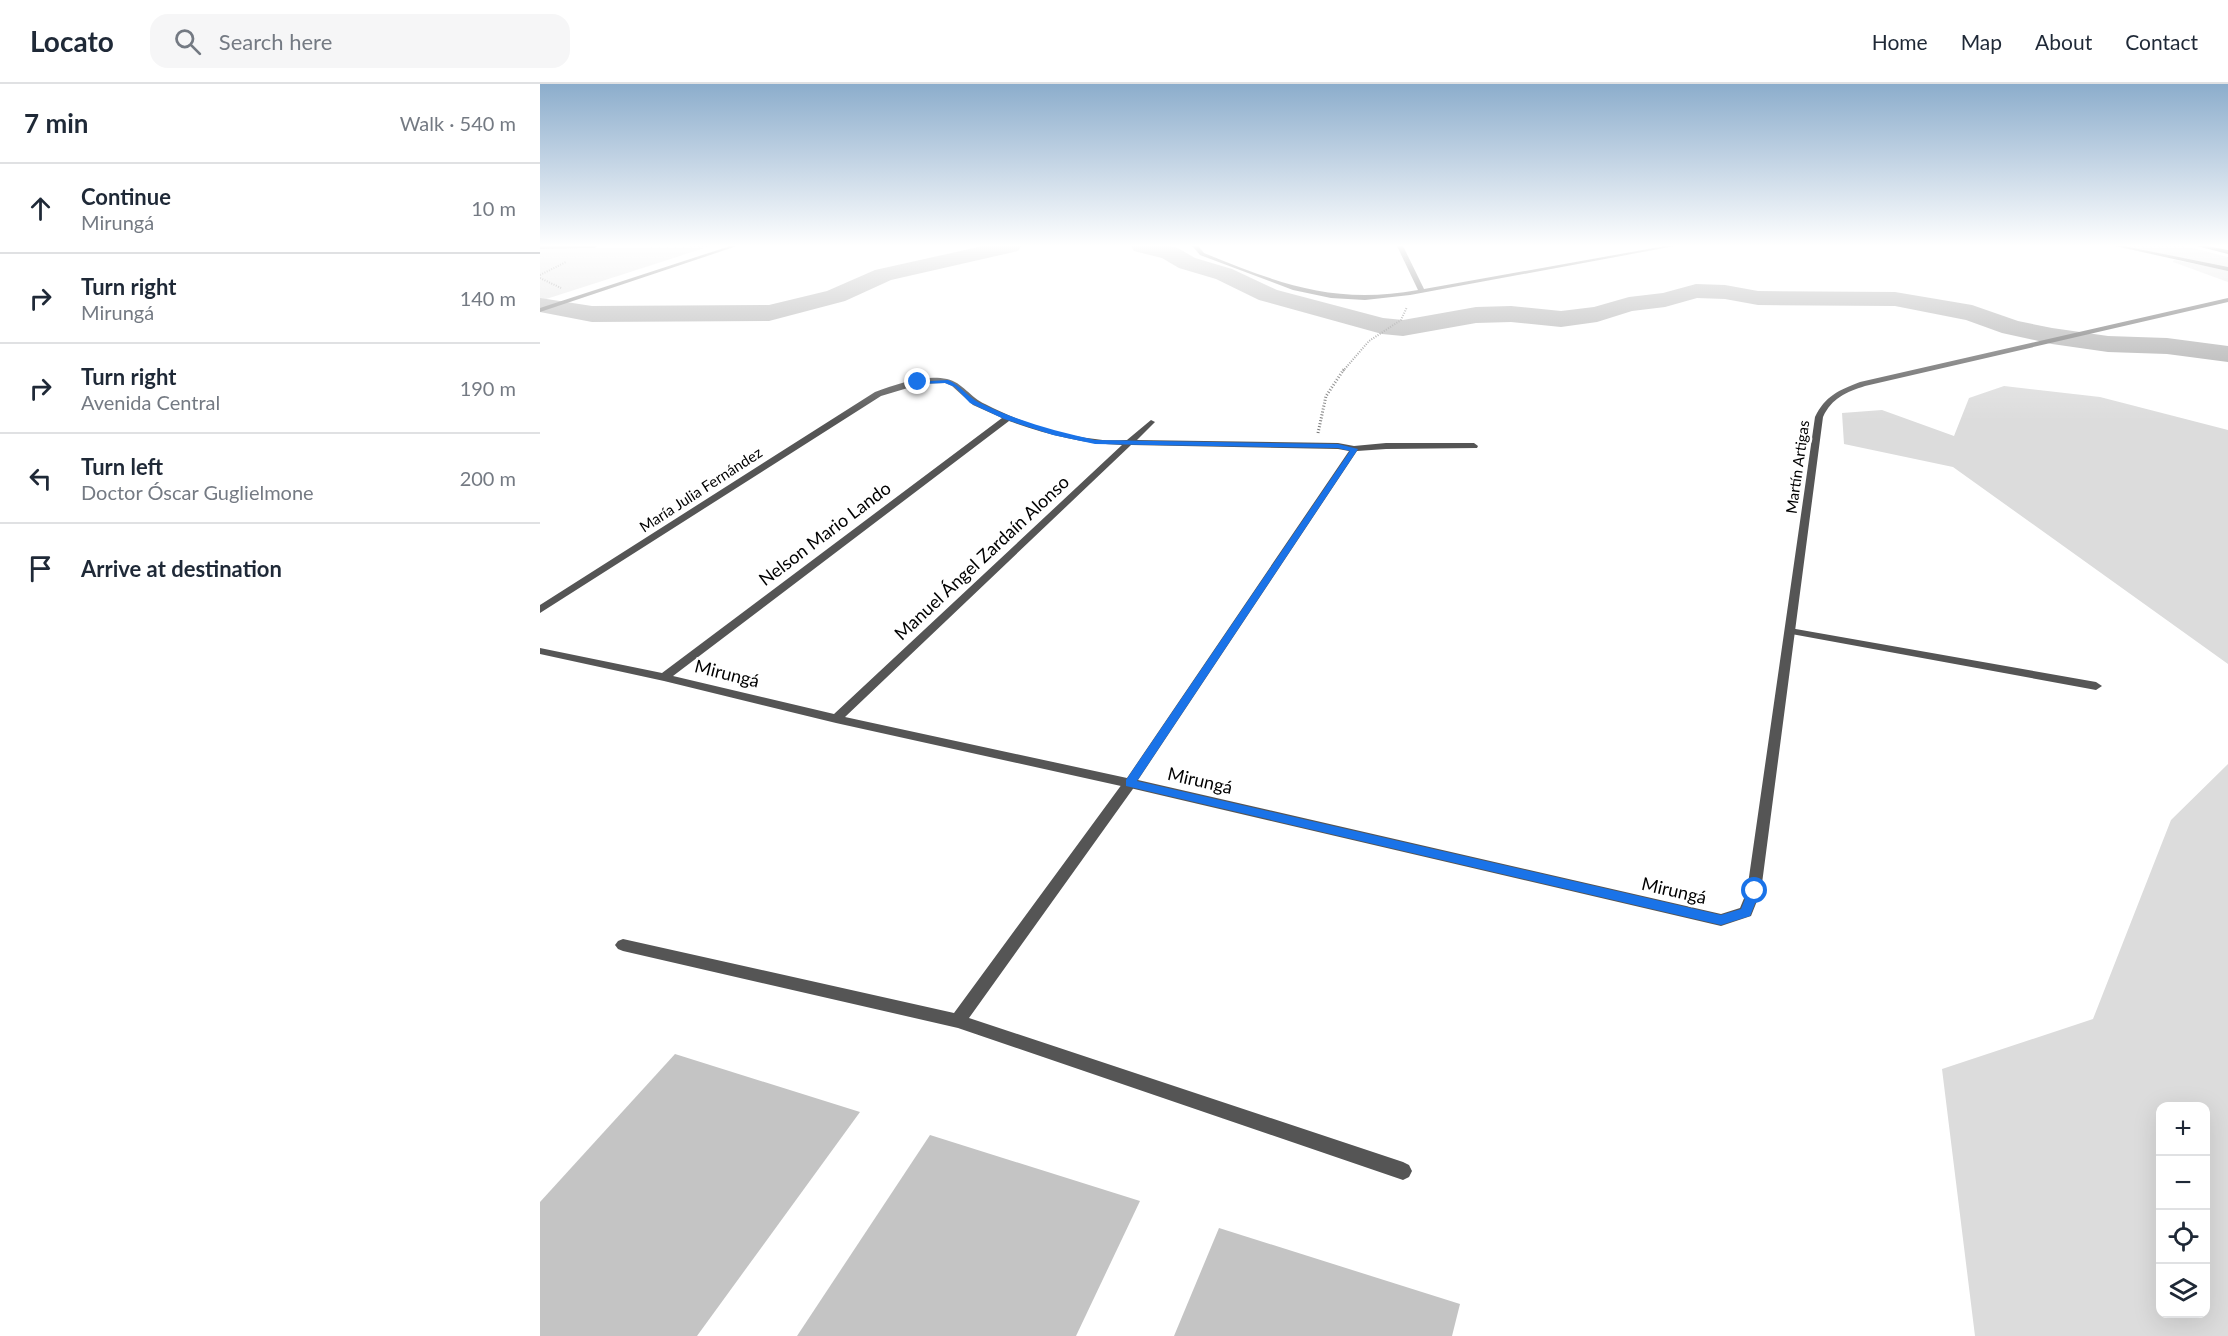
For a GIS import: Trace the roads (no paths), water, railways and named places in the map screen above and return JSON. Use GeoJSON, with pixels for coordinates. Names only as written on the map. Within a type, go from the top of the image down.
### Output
{"type":"FeatureCollection","features":[{"type":"Feature","properties":{"kind":"street"},"geometry":{"type":"LineString","coordinates":[[540,310],[556,304]]}},
{"type":"Feature","properties":{"kind":"street","name":"Martín Artigas"},"geometry":{"type":"LineString","coordinates":[[1746,912],[1755,891],[1819,417],[1825,403],[1831,397],[1863,384],[2208,304]]}},
{"type":"Feature","properties":{"kind":"street","name":"María Julia Fernández"},"geometry":{"type":"LineString","coordinates":[[540,610],[878,394],[894,387],[918,382],[946,381],[957,386],[972,401],[1007,418],[1055,434],[1095,442],[1317,446],[1354,449],[1386,446],[1474,446]]}},
{"type":"Feature","properties":{"kind":"street","name":"Nelson Mario Lando"},"geometry":{"type":"LineString","coordinates":[[664,677],[1007,418]]}},
{"type":"Feature","properties":{"kind":"street","name":"Manuel Ángel Zardaín Alonso"},"geometry":{"type":"LineString","coordinates":[[836,719],[1151,423]]}},
{"type":"Feature","properties":{"kind":"street"},"geometry":{"type":"LineString","coordinates":[[958,1021],[1130,783],[1354,449]]}},
{"type":"Feature","properties":{"kind":"street"},"geometry":{"type":"LineString","coordinates":[[1790,632],[2096,686]]}},
{"type":"Feature","properties":{"kind":"street","name":"Mirungá"},"geometry":{"type":"LineString","coordinates":[[540,651],[1130,783],[1721,920],[1746,912]]}},
{"type":"Feature","properties":{"kind":"street"},"geometry":{"type":"LineString","coordinates":[[624,945],[958,1021],[1403,1171]]}},
{"type":"Feature","properties":{"kind":"waterway"},"geometry":{"type":"LineString","coordinates":[[540,305],[592,314],[769,313],[803,304]]}},
{"type":"Feature","properties":{"kind":"waterway"},"geometry":{"type":"LineString","coordinates":[[1303,304],[1382,326],[1403,328],[1476,315],[1511,314],[1561,319],[1597,314],[1628,304]]}},
{"type":"Feature","properties":{"kind":"waterway"},"geometry":{"type":"LineString","coordinates":[[1925,304],[1972,313],[2011,327],[2052,336],[2108,344],[2167,346],[2228,354]]}}]}
